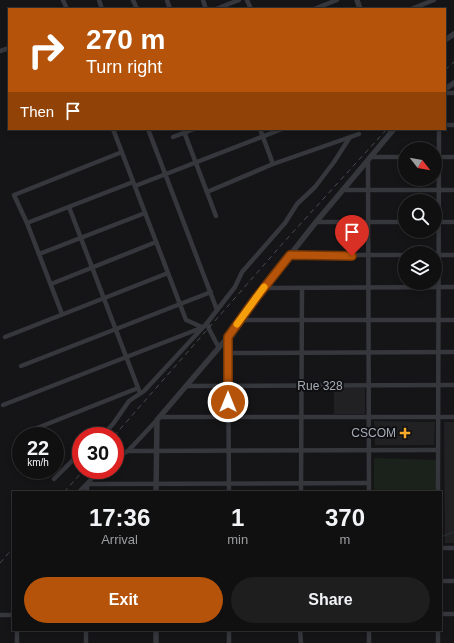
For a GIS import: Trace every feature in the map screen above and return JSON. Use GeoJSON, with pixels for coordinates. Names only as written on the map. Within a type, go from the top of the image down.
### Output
{"type":"FeatureCollection","features":[{"type":"Feature","properties":{"kind":"street"},"geometry":{"type":"LineString","coordinates":[[219,8],[239,0]]}},
{"type":"Feature","properties":{"kind":"street"},"geometry":{"type":"LineString","coordinates":[[317,8],[337,0]]}},
{"type":"Feature","properties":{"kind":"street"},"geometry":{"type":"LineString","coordinates":[[414,8],[434,0]]}},
{"type":"Feature","properties":{"kind":"street"},"geometry":{"type":"LineString","coordinates":[[113,130],[186,320],[202,327]]}},
{"type":"Feature","properties":{"kind":"street"},"geometry":{"type":"LineString","coordinates":[[148,130],[217,310]]}},
{"type":"Feature","properties":{"kind":"street"},"geometry":{"type":"LineString","coordinates":[[260,130],[273,164]]}},
{"type":"Feature","properties":{"kind":"street"},"geometry":{"type":"LineString","coordinates":[[27,223],[196,163],[280,130]]}},
{"type":"Feature","properties":{"kind":"street"},"geometry":{"type":"LineString","coordinates":[[124,453],[128,451],[158,419],[219,348],[316,222],[393,130]]}},
{"type":"Feature","properties":{"kind":"street"},"geometry":{"type":"LineString","coordinates":[[438,142],[439,130]]}},
{"type":"Feature","properties":{"kind":"street"},"geometry":{"type":"LineString","coordinates":[[173,137],[184,131],[216,216]]}},
{"type":"Feature","properties":{"kind":"street"},"geometry":{"type":"LineString","coordinates":[[207,192],[273,164],[359,134]]}},
{"type":"Feature","properties":{"kind":"street"},"geometry":{"type":"LineString","coordinates":[[110,427],[129,401],[140,393],[207,323],[235,287],[242,272],[285,223],[298,204],[316,187],[350,137]]}},
{"type":"Feature","properties":{"kind":"street"},"geometry":{"type":"LineString","coordinates":[[62,314],[27,223],[14,195],[122,152]]}},
{"type":"Feature","properties":{"kind":"street"},"geometry":{"type":"LineString","coordinates":[[369,158],[398,157]]}},
{"type":"Feature","properties":{"kind":"street"},"geometry":{"type":"LineString","coordinates":[[442,157],[454,157]]}},
{"type":"Feature","properties":{"kind":"street"},"geometry":{"type":"LineString","coordinates":[[369,158],[369,491]]}},
{"type":"Feature","properties":{"kind":"street"},"geometry":{"type":"LineString","coordinates":[[439,186],[439,194]]}},
{"type":"Feature","properties":{"kind":"street"},"geometry":{"type":"LineString","coordinates":[[342,190],[454,190]]}},
{"type":"Feature","properties":{"kind":"street"},"geometry":{"type":"LineString","coordinates":[[69,207],[140,393]]}},
{"type":"Feature","properties":{"kind":"street"},"geometry":{"type":"LineString","coordinates":[[39,254],[145,212]]}},
{"type":"Feature","properties":{"kind":"street"},"geometry":{"type":"LineString","coordinates":[[316,222],[398,222]]}},
{"type":"Feature","properties":{"kind":"street"},"geometry":{"type":"LineString","coordinates":[[442,222],[454,222]]}},
{"type":"Feature","properties":{"kind":"street"},"geometry":{"type":"LineString","coordinates":[[50,284],[156,242]]}},
{"type":"Feature","properties":{"kind":"street"},"geometry":{"type":"LineString","coordinates":[[290,255],[398,255]]}},
{"type":"Feature","properties":{"kind":"street"},"geometry":{"type":"LineString","coordinates":[[442,255],[454,255]]}},
{"type":"Feature","properties":{"kind":"street"},"geometry":{"type":"LineString","coordinates":[[5,336],[168,273]]}},
{"type":"Feature","properties":{"kind":"street"},"geometry":{"type":"LineString","coordinates":[[264,288],[398,287]]}},
{"type":"Feature","properties":{"kind":"street"},"geometry":{"type":"LineString","coordinates":[[442,287],[454,287]]}},
{"type":"Feature","properties":{"kind":"street"},"geometry":{"type":"LineString","coordinates":[[301,491],[302,288]]}},
{"type":"Feature","properties":{"kind":"street"},"geometry":{"type":"LineString","coordinates":[[438,491],[439,290]]}},
{"type":"Feature","properties":{"kind":"street"},"geometry":{"type":"LineString","coordinates":[[21,366],[210,292]]}},
{"type":"Feature","properties":{"kind":"street"},"geometry":{"type":"LineString","coordinates":[[240,320],[454,320]]}},
{"type":"Feature","properties":{"kind":"street"},"geometry":{"type":"LineString","coordinates":[[207,323],[219,348]]}},
{"type":"Feature","properties":{"kind":"street"},"geometry":{"type":"LineString","coordinates":[[4,405],[202,327]]}},
{"type":"Feature","properties":{"kind":"street"},"geometry":{"type":"LineString","coordinates":[[228,337],[229,491]]}},
{"type":"Feature","properties":{"kind":"street"},"geometry":{"type":"LineString","coordinates":[[228,353],[454,352]]}},
{"type":"Feature","properties":{"kind":"street","name":"Rue 328"},"geometry":{"type":"LineString","coordinates":[[186,386],[454,385]]}},
{"type":"Feature","properties":{"kind":"street"},"geometry":{"type":"LineString","coordinates":[[40,427],[138,388]]}},
{"type":"Feature","properties":{"kind":"street"},"geometry":{"type":"LineString","coordinates":[[158,419],[229,417],[454,416]]}},
{"type":"Feature","properties":{"kind":"street"},"geometry":{"type":"LineString","coordinates":[[156,491],[158,419]]}},
{"type":"Feature","properties":{"kind":"street"},"geometry":{"type":"LineString","coordinates":[[128,451],[438,450]]}},
{"type":"Feature","properties":{"kind":"street"},"geometry":{"type":"LineString","coordinates":[[64,469],[72,461]]}},
{"type":"Feature","properties":{"kind":"street"},"geometry":{"type":"LineString","coordinates":[[80,491],[91,479]]}},
{"type":"Feature","properties":{"kind":"street"},"geometry":{"type":"LineString","coordinates":[[87,484],[369,483]]}},
{"type":"Feature","properties":{"kind":"street"},"geometry":{"type":"LineString","coordinates":[[87,484],[87,491]]}},
{"type":"Feature","properties":{"kind":"street"},"geometry":{"type":"LineString","coordinates":[[442,548],[454,548]]}},
{"type":"Feature","properties":{"kind":"street"},"geometry":{"type":"LineString","coordinates":[[442,581],[454,581]]}},
{"type":"Feature","properties":{"kind":"street"},"geometry":{"type":"LineString","coordinates":[[442,614],[454,614]]}},
{"type":"Feature","properties":{"kind":"street"},"geometry":{"type":"LineString","coordinates":[[0,615],[12,615]]}},
{"type":"Feature","properties":{"kind":"street"},"geometry":{"type":"LineString","coordinates":[[17,631],[17,643]]}},
{"type":"Feature","properties":{"kind":"street"},"geometry":{"type":"LineString","coordinates":[[86,631],[86,643]]}},
{"type":"Feature","properties":{"kind":"street"},"geometry":{"type":"LineString","coordinates":[[156,631],[156,643]]}},
{"type":"Feature","properties":{"kind":"street"},"geometry":{"type":"LineString","coordinates":[[229,631],[229,643]]}},
{"type":"Feature","properties":{"kind":"street"},"geometry":{"type":"LineString","coordinates":[[300,631],[300,643]]}},
{"type":"Feature","properties":{"kind":"street"},"geometry":{"type":"LineString","coordinates":[[369,631],[369,643]]}},
{"type":"Feature","properties":{"kind":"street"},"geometry":{"type":"LineString","coordinates":[[438,631],[438,643]]}},
{"type":"Feature","properties":{"kind":"shaded area"},"geometry":{"type":"Polygon","coordinates":[[[334,388],[365,388],[365,414],[334,414],[334,388]]]}},
{"type":"Feature","properties":{"kind":"shaded area","name":"CSCOM"},"geometry":{"type":"Polygon","coordinates":[[[374,421],[435,422],[434,445],[375,445],[374,421]]]}},
{"type":"Feature","properties":{"kind":"shaded area"},"geometry":{"type":"Polygon","coordinates":[[[444,422],[454,422],[454,543],[445,543],[444,422]]]}},
{"type":"Feature","properties":{"kind":"shaded area"},"geometry":{"type":"Polygon","coordinates":[[[374,458],[437,460],[436,491],[374,491],[374,458]]]}},
{"type":"Feature","properties":{"kind":"waterway"},"geometry":{"type":"LineString","coordinates":[[442,537],[454,532]]}},
{"type":"Feature","properties":{"kind":"railway"},"geometry":{"type":"LineString","coordinates":[[446,69],[454,62]]}},
{"type":"Feature","properties":{"kind":"railway"},"geometry":{"type":"LineString","coordinates":[[122,427],[284,242],[386,130]]}},
{"type":"Feature","properties":{"kind":"railway"},"geometry":{"type":"LineString","coordinates":[[65,491],[76,479]]}},
{"type":"Feature","properties":{"kind":"railway"},"geometry":{"type":"LineString","coordinates":[[0,563],[12,549]]}},
{"type":"Feature","properties":{"kind":"slow traffic"},"geometry":{"type":"LineString","coordinates":[[237,324],[264,287]]}},
{"type":"Feature","properties":{"kind":"place","name":"CSCOM"},"geometry":{"type":"Point","coordinates":[405,433]}},
{"type":"Feature","properties":{"kind":"route"},"geometry":{"type":"LineString","coordinates":[[228,402],[228,337],[290,255],[352,256]]}}]}
